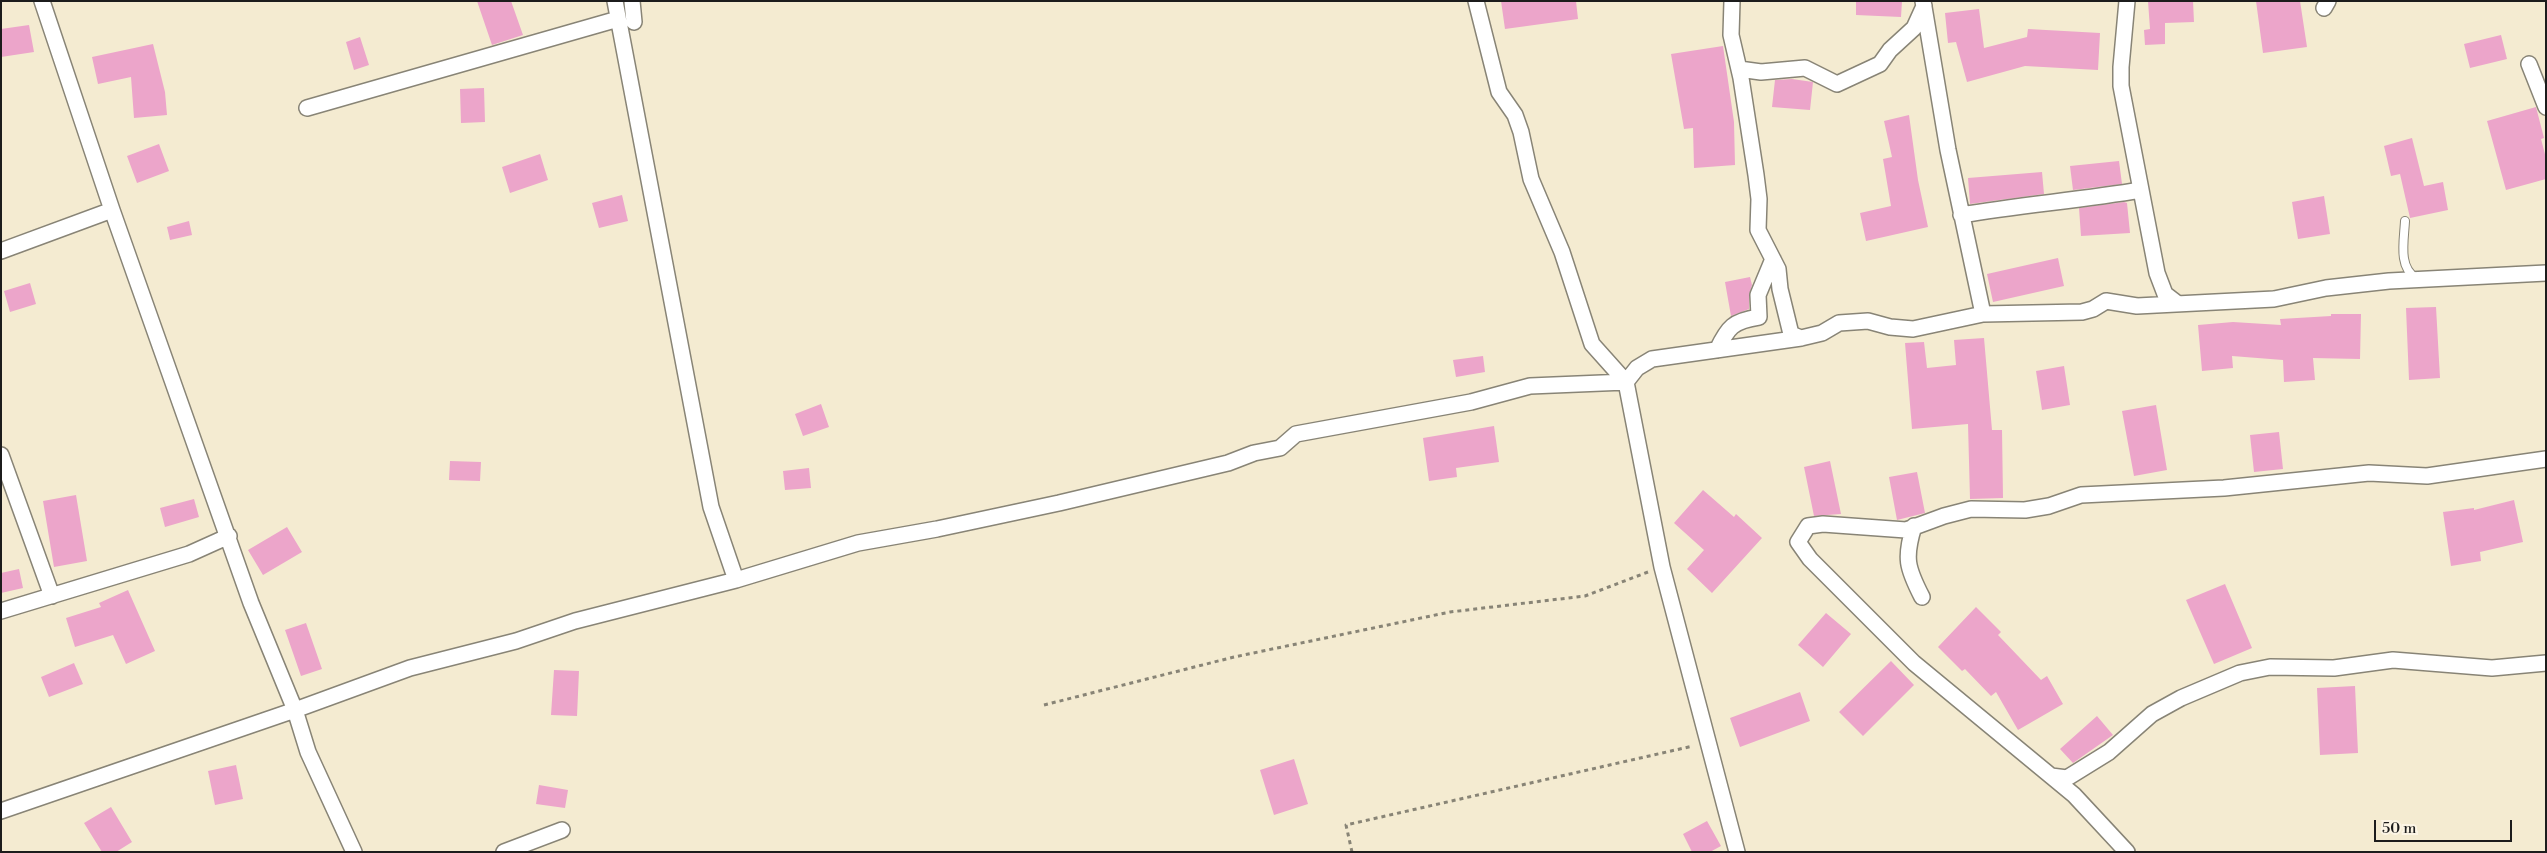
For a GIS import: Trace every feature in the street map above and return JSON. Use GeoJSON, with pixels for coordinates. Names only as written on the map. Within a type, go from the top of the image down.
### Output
{"type":"FeatureCollection","features":[{"type":"Feature","properties":{"kind":"street"},"geometry":{"type":"LineString","coordinates":[[42,1],[112,210],[251,604],[295,710],[308,752],[354,852]]}},
{"type":"Feature","properties":{"kind":"street"},"geometry":{"type":"LineString","coordinates":[[615,1],[711,507],[736,580]]}},
{"type":"Feature","properties":{"kind":"street"},"geometry":{"type":"LineString","coordinates":[[632,1],[634,22]]}},
{"type":"Feature","properties":{"kind":"street"},"geometry":{"type":"LineString","coordinates":[[1476,1],[1499,92],[1516,115],[1522,132],[1531,179],[1562,252],[1592,344],[1626,382],[1662,567],[1738,852]]}},
{"type":"Feature","properties":{"kind":"street"},"geometry":{"type":"LineString","coordinates":[[1732,1],[1731,35],[1739,69],[1759,199],[1758,230],[1778,269],[1780,289],[1791,334],[1801,338]]}},
{"type":"Feature","properties":{"kind":"street"},"geometry":{"type":"LineString","coordinates":[[2127,1],[2121,86],[2157,273],[2165,294],[2178,304]]}},
{"type":"Feature","properties":{"kind":"street"},"geometry":{"type":"LineString","coordinates":[[1739,69],[1761,72],[1804,68],[1837,84],[1880,64],[1890,50],[1914,28],[1924,4]]}},
{"type":"Feature","properties":{"kind":"street"},"geometry":{"type":"LineString","coordinates":[[1924,4],[1948,150],[1982,314]]}},
{"type":"Feature","properties":{"kind":"street"},"geometry":{"type":"LineString","coordinates":[[307,108],[618,19]]}},
{"type":"Feature","properties":{"kind":"street"},"geometry":{"type":"LineString","coordinates":[[2529,64],[2546,107]]}},
{"type":"Feature","properties":{"kind":"street"},"geometry":{"type":"LineString","coordinates":[[1962,215],[2006,208],[2075,201],[2141,190]]}},
{"type":"Feature","properties":{"kind":"street"},"geometry":{"type":"LineString","coordinates":[[1,251],[112,210]]}},
{"type":"Feature","properties":{"kind":"street"},"geometry":{"type":"LineString","coordinates":[[1717,350],[1730,327],[1742,320],[1760,317],[1758,295],[1773,259]]}},
{"type":"Feature","properties":{"kind":"street"},"geometry":{"type":"LineString","coordinates":[[1,811],[295,710],[410,668],[516,641],[574,621],[736,580],[858,543],[937,529],[1059,503],[1228,463],[1254,453],[1280,448],[1296,434],[1471,402],[1530,386],[1626,382],[1637,368],[1652,359],[1801,338],[1822,332],[1839,323],[1868,321],[1890,327],[1913,329],[1982,314],[2082,312],[2093,309],[2106,301],[2137,306],[2274,299],[2326,288],[2418,279],[2546,273]]}},
{"type":"Feature","properties":{"kind":"street"},"geometry":{"type":"LineString","coordinates":[[1,455],[52,596]]}},
{"type":"Feature","properties":{"kind":"street"},"geometry":{"type":"LineString","coordinates":[[2127,852],[2074,795],[1914,663],[1810,559],[1798,542],[1808,526],[1906,530],[1972,509],[2025,510],[2049,506],[2081,495],[2224,488],[2369,473],[2427,476],[2546,459]]}},
{"type":"Feature","properties":{"kind":"street"},"geometry":{"type":"LineString","coordinates":[[1914,526],[1907,558],[1913,579],[1922,597]]}},
{"type":"Feature","properties":{"kind":"street"},"geometry":{"type":"LineString","coordinates":[[1,611],[94,581],[189,554],[228,536]]}},
{"type":"Feature","properties":{"kind":"street"},"geometry":{"type":"LineString","coordinates":[[2051,776],[2067,778],[2109,752],[2152,714],[2181,698],[2240,673],[2270,667],[2334,668],[2393,660],[2492,668],[2546,663]]}},
{"type":"Feature","properties":{"kind":"street"},"geometry":{"type":"LineString","coordinates":[[504,852],[562,830]]}},
{"type":"Feature","properties":{"kind":"lane"},"geometry":{"type":"LineString","coordinates":[[2405,221],[2404,261],[2408,273],[2418,279]]}},
{"type":"Feature","properties":{"kind":"path"},"geometry":{"type":"LineString","coordinates":[[1044,705],[1234,657],[1441,614],[1585,596],[1662,567]]}},
{"type":"Feature","properties":{"kind":"path"},"geometry":{"type":"LineString","coordinates":[[1352,852],[1346,825],[1708,743]]}},
{"type":"Feature","properties":{"kind":"building"},"geometry":{"type":"Polygon","coordinates":[[[477,1],[511,1],[523,35],[492,45],[477,1]]]}},
{"type":"Feature","properties":{"kind":"building"},"geometry":{"type":"Polygon","coordinates":[[[1501,1],[1576,1],[1578,19],[1505,29],[1501,1]]]}},
{"type":"Feature","properties":{"kind":"building"},"geometry":{"type":"Polygon","coordinates":[[[1856,1],[1902,1],[1901,17],[1856,15],[1856,1]]]}},
{"type":"Feature","properties":{"kind":"building"},"geometry":{"type":"Polygon","coordinates":[[[2148,1],[2193,1],[2194,22],[2165,23],[2165,44],[2145,45],[2144,30],[2150,29],[2148,1]]]}},
{"type":"Feature","properties":{"kind":"building"},"geometry":{"type":"Polygon","coordinates":[[[2256,1],[2300,1],[2307,47],[2263,53],[2256,1]]]}},
{"type":"Feature","properties":{"kind":"building"},"geometry":{"type":"Polygon","coordinates":[[[1979,9],[1984,48],[2027,37],[2028,29],[2100,33],[2098,70],[2025,66],[1967,82],[1956,42],[1948,43],[1945,13],[1979,9]]]}},
{"type":"Feature","properties":{"kind":"building"},"geometry":{"type":"Polygon","coordinates":[[[29,25],[34,52],[1,57],[1,29],[29,25]]]}},
{"type":"Feature","properties":{"kind":"building"},"geometry":{"type":"Polygon","coordinates":[[[2501,35],[2507,59],[2470,68],[2464,44],[2501,35]]]}},
{"type":"Feature","properties":{"kind":"building"},"geometry":{"type":"Polygon","coordinates":[[[360,37],[369,65],[354,70],[346,42],[360,37]]]}},
{"type":"Feature","properties":{"kind":"building"},"geometry":{"type":"Polygon","coordinates":[[[153,44],[165,92],[167,115],[134,118],[131,77],[98,84],[92,57],[153,44]]]}},
{"type":"Feature","properties":{"kind":"building"},"geometry":{"type":"Polygon","coordinates":[[[1723,46],[1734,122],[1735,165],[1694,168],[1693,128],[1684,129],[1671,54],[1723,46]]]}},
{"type":"Feature","properties":{"kind":"building"},"geometry":{"type":"Polygon","coordinates":[[[1792,79],[1813,82],[1810,110],[1772,107],[1775,80],[1792,79]]]}},
{"type":"Feature","properties":{"kind":"building"},"geometry":{"type":"Polygon","coordinates":[[[484,88],[485,122],[461,123],[460,89],[484,88]]]}},
{"type":"Feature","properties":{"kind":"building"},"geometry":{"type":"Polygon","coordinates":[[[2536,107],[2544,138],[2541,139],[2546,158],[2546,179],[2506,190],[2487,121],[2536,107]]]}},
{"type":"Feature","properties":{"kind":"building"},"geometry":{"type":"Polygon","coordinates":[[[1909,115],[1918,180],[1928,227],[1866,241],[1860,213],[1891,206],[1883,159],[1892,157],[1884,121],[1909,115]]]}},
{"type":"Feature","properties":{"kind":"building"},"geometry":{"type":"Polygon","coordinates":[[[2412,138],[2424,186],[2443,182],[2448,210],[2410,218],[2400,174],[2391,176],[2384,146],[2412,138]]]}},
{"type":"Feature","properties":{"kind":"building"},"geometry":{"type":"Polygon","coordinates":[[[159,144],[169,171],[137,183],[127,156],[159,144]]]}},
{"type":"Feature","properties":{"kind":"building"},"geometry":{"type":"Polygon","coordinates":[[[540,154],[548,180],[510,193],[502,167],[540,154]]]}},
{"type":"Feature","properties":{"kind":"building"},"geometry":{"type":"Polygon","coordinates":[[[2119,161],[2122,184],[2073,190],[2070,166],[2119,161]]]}},
{"type":"Feature","properties":{"kind":"building"},"geometry":{"type":"Polygon","coordinates":[[[2042,172],[2044,194],[1970,204],[1968,178],[2042,172]]]}},
{"type":"Feature","properties":{"kind":"building"},"geometry":{"type":"Polygon","coordinates":[[[622,195],[628,221],[599,228],[592,203],[622,195]]]}},
{"type":"Feature","properties":{"kind":"building"},"geometry":{"type":"Polygon","coordinates":[[[2324,196],[2330,234],[2298,239],[2292,202],[2324,196]]]}},
{"type":"Feature","properties":{"kind":"building"},"geometry":{"type":"Polygon","coordinates":[[[2127,203],[2130,233],[2081,236],[2079,208],[2127,203]]]}},
{"type":"Feature","properties":{"kind":"building"},"geometry":{"type":"Polygon","coordinates":[[[189,221],[192,235],[170,240],[167,227],[189,221]]]}},
{"type":"Feature","properties":{"kind":"building"},"geometry":{"type":"Polygon","coordinates":[[[2058,258],[2064,286],[1993,302],[1987,274],[2058,258]]]}},
{"type":"Feature","properties":{"kind":"building"},"geometry":{"type":"Polygon","coordinates":[[[1750,277],[1752,285],[1749,295],[1749,309],[1731,316],[1725,282],[1750,277]]]}},
{"type":"Feature","properties":{"kind":"building"},"geometry":{"type":"Polygon","coordinates":[[[30,283],[36,304],[10,312],[4,291],[30,283]]]}},
{"type":"Feature","properties":{"kind":"building"},"geometry":{"type":"Polygon","coordinates":[[[2436,307],[2440,378],[2409,380],[2406,308],[2436,307]]]}},
{"type":"Feature","properties":{"kind":"building"},"geometry":{"type":"Polygon","coordinates":[[[2331,314],[2361,314],[2360,359],[2313,358],[2315,380],[2284,382],[2283,360],[2232,356],[2233,368],[2202,371],[2198,325],[2233,322],[2281,325],[2280,319],[2331,316],[2331,314]]]}},
{"type":"Feature","properties":{"kind":"building"},"geometry":{"type":"Polygon","coordinates":[[[1984,338],[1992,430],[2002,430],[2003,498],[1970,499],[1968,424],[1912,429],[1905,343],[1924,342],[1927,368],[1956,365],[1954,340],[1984,338]]]}},
{"type":"Feature","properties":{"kind":"building"},"geometry":{"type":"Polygon","coordinates":[[[1483,356],[1485,372],[1456,377],[1453,360],[1483,356]]]}},
{"type":"Feature","properties":{"kind":"building"},"geometry":{"type":"Polygon","coordinates":[[[2064,366],[2070,405],[2042,410],[2036,371],[2064,366]]]}},
{"type":"Feature","properties":{"kind":"building"},"geometry":{"type":"Polygon","coordinates":[[[821,404],[829,427],[803,436],[795,414],[821,404]]]}},
{"type":"Feature","properties":{"kind":"building"},"geometry":{"type":"Polygon","coordinates":[[[2156,405],[2167,470],[2134,476],[2122,411],[2156,405]]]}},
{"type":"Feature","properties":{"kind":"building"},"geometry":{"type":"Polygon","coordinates":[[[1494,426],[1499,462],[1456,468],[1457,477],[1429,481],[1423,438],[1494,426]]]}},
{"type":"Feature","properties":{"kind":"building"},"geometry":{"type":"Polygon","coordinates":[[[2279,432],[2283,469],[2254,472],[2250,435],[2279,432]]]}},
{"type":"Feature","properties":{"kind":"building"},"geometry":{"type":"Polygon","coordinates":[[[450,461],[481,462],[480,481],[449,480],[450,461]]]}},
{"type":"Feature","properties":{"kind":"building"},"geometry":{"type":"Polygon","coordinates":[[[1830,461],[1841,514],[1814,516],[1804,467],[1830,461]]]}},
{"type":"Feature","properties":{"kind":"building"},"geometry":{"type":"Polygon","coordinates":[[[809,468],[811,488],[785,490],[783,471],[809,468]]]}},
{"type":"Feature","properties":{"kind":"building"},"geometry":{"type":"Polygon","coordinates":[[[1917,472],[1925,513],[1897,520],[1889,477],[1917,472]]]}},
{"type":"Feature","properties":{"kind":"building"},"geometry":{"type":"Polygon","coordinates":[[[1703,490],[1734,517],[1736,514],[1762,538],[1712,593],[1687,569],[1704,550],[1674,523],[1703,490]]]}},
{"type":"Feature","properties":{"kind":"building"},"geometry":{"type":"Polygon","coordinates":[[[76,495],[87,561],[54,567],[43,501],[76,495]]]}},
{"type":"Feature","properties":{"kind":"building"},"geometry":{"type":"Polygon","coordinates":[[[194,499],[199,517],[165,527],[160,508],[194,499]]]}},
{"type":"Feature","properties":{"kind":"building"},"geometry":{"type":"Polygon","coordinates":[[[2514,500],[2523,542],[2480,552],[2481,561],[2451,566],[2443,512],[2474,508],[2474,510],[2514,500]]]}},
{"type":"Feature","properties":{"kind":"building"},"geometry":{"type":"Polygon","coordinates":[[[287,527],[302,552],[263,575],[248,550],[287,527]]]}},
{"type":"Feature","properties":{"kind":"building"},"geometry":{"type":"Polygon","coordinates":[[[19,569],[23,588],[1,593],[1,573],[19,569]]]}},
{"type":"Feature","properties":{"kind":"building"},"geometry":{"type":"Polygon","coordinates":[[[2225,584],[2252,648],[2214,664],[2186,600],[2225,584]]]}},
{"type":"Feature","properties":{"kind":"building"},"geometry":{"type":"Polygon","coordinates":[[[128,590],[155,651],[126,664],[113,635],[75,647],[66,618],[101,607],[99,603],[128,590]]]}},
{"type":"Feature","properties":{"kind":"building"},"geometry":{"type":"Polygon","coordinates":[[[1976,607],[2001,632],[1998,635],[2041,680],[2047,676],[2063,704],[2018,730],[1996,692],[1991,696],[1965,669],[1962,671],[1938,647],[1976,607]]]}},
{"type":"Feature","properties":{"kind":"building"},"geometry":{"type":"Polygon","coordinates":[[[1826,613],[1851,634],[1823,667],[1798,645],[1826,613]]]}},
{"type":"Feature","properties":{"kind":"building"},"geometry":{"type":"Polygon","coordinates":[[[306,623],[322,669],[301,676],[285,630],[306,623]]]}},
{"type":"Feature","properties":{"kind":"building"},"geometry":{"type":"Polygon","coordinates":[[[1891,661],[1914,685],[1863,736],[1839,712],[1891,661]]]}},
{"type":"Feature","properties":{"kind":"building"},"geometry":{"type":"Polygon","coordinates":[[[74,663],[83,684],[49,697],[41,677],[74,663]]]}},
{"type":"Feature","properties":{"kind":"building"},"geometry":{"type":"Polygon","coordinates":[[[554,670],[579,671],[577,716],[551,715],[554,670]]]}},
{"type":"Feature","properties":{"kind":"building"},"geometry":{"type":"Polygon","coordinates":[[[2355,686],[2358,753],[2320,755],[2317,688],[2355,686]]]}},
{"type":"Feature","properties":{"kind":"building"},"geometry":{"type":"Polygon","coordinates":[[[1800,692],[1810,721],[1740,747],[1730,718],[1800,692]]]}},
{"type":"Feature","properties":{"kind":"building"},"geometry":{"type":"Polygon","coordinates":[[[2097,716],[2113,735],[2073,763],[2060,749],[2097,716]]]}},
{"type":"Feature","properties":{"kind":"building"},"geometry":{"type":"Polygon","coordinates":[[[1294,759],[1308,804],[1274,815],[1260,770],[1294,759]]]}},
{"type":"Feature","properties":{"kind":"building"},"geometry":{"type":"Polygon","coordinates":[[[236,765],[243,799],[215,805],[208,771],[236,765]]]}},
{"type":"Feature","properties":{"kind":"building"},"geometry":{"type":"Polygon","coordinates":[[[539,785],[568,790],[565,808],[536,804],[539,785]]]}},
{"type":"Feature","properties":{"kind":"building"},"geometry":{"type":"Polygon","coordinates":[[[111,807],[132,842],[116,852],[102,852],[84,823],[111,807]]]}},
{"type":"Feature","properties":{"kind":"building"},"geometry":{"type":"Polygon","coordinates":[[[1707,821],[1721,846],[1710,852],[1692,852],[1683,834],[1707,821]]]}}]}
